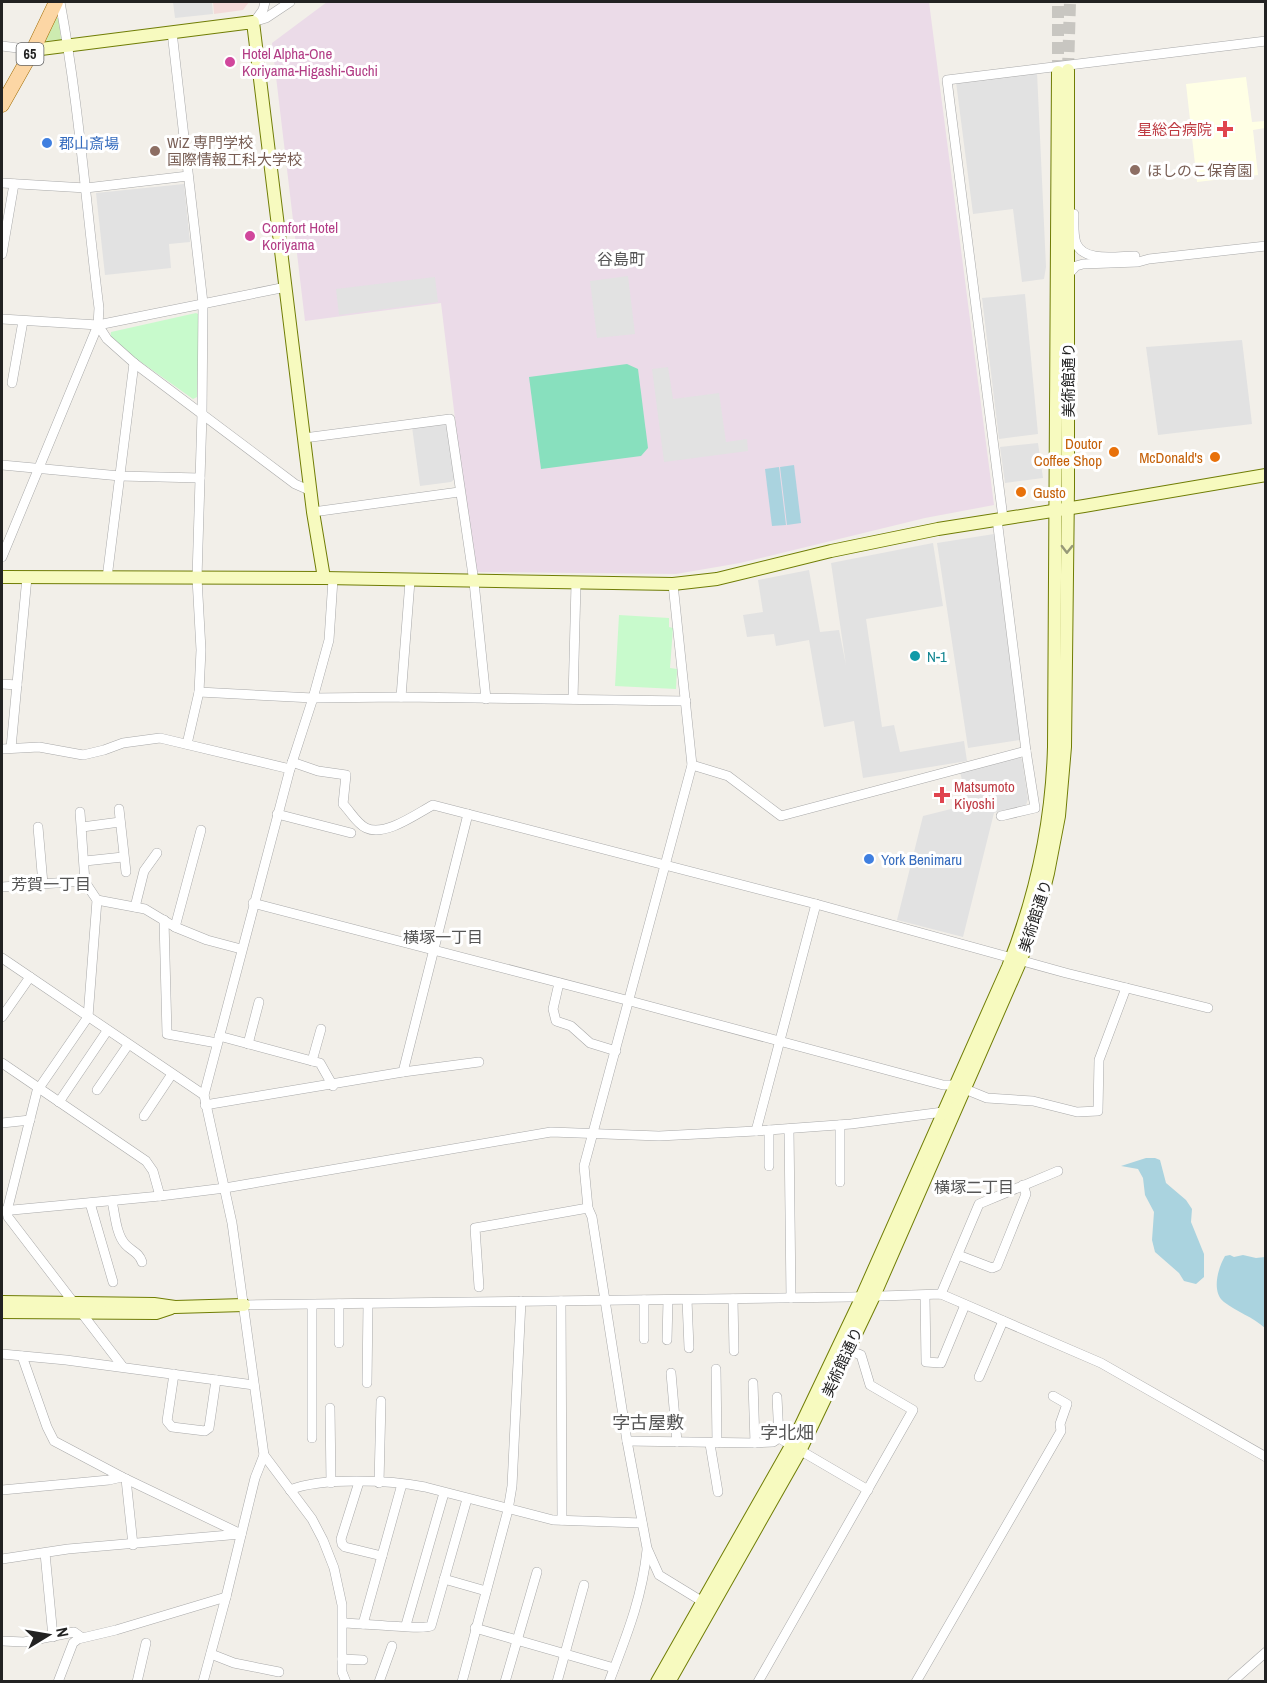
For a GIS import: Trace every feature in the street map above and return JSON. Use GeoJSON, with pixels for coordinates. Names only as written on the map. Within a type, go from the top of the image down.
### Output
{"type":"FeatureCollection","features":[{"type":"Feature","properties":{"kind":"main road","name":"65"},"geometry":{"type":"LineString","coordinates":[[2,105],[58,2]]}},
{"type":"Feature","properties":{"kind":"street"},"geometry":{"type":"LineString","coordinates":[[2,557],[98,325],[99,308],[86,188],[68,46],[58,2]]}},
{"type":"Feature","properties":{"kind":"street"},"geometry":{"type":"LineString","coordinates":[[265,2],[263,10],[254,22],[313,512],[328,579],[329,640],[277,814],[204,1100],[232,1223],[264,1455],[312,1519],[337,1576],[343,1623],[342,1672],[346,1682]]}},
{"type":"Feature","properties":{"kind":"street"},"geometry":{"type":"LineString","coordinates":[[2,46],[33,50],[254,22],[266,18],[290,2]]}},
{"type":"Feature","properties":{"kind":"street"},"geometry":{"type":"LineString","coordinates":[[172,32],[203,303],[197,578],[201,650],[200,692],[188,744]]}},
{"type":"Feature","properties":{"kind":"street"},"geometry":{"type":"LineString","coordinates":[[1001,816],[1035,808],[1026,751],[947,80],[1266,41]]}},
{"type":"Feature","properties":{"kind":"street","name":"美術館通り"},"geometry":{"type":"LineString","coordinates":[[795,1449],[868,1297],[1016,959],[1042,853],[1053,784],[1062,510],[1067,276],[1067,171],[1063,71],[1062,510]]}},
{"type":"Feature","properties":{"kind":"street"},"geometry":{"type":"LineString","coordinates":[[1067,171],[1073,184],[1074,231],[1077,246],[1083,252],[1094,256],[1138,256],[1149,259]]}},
{"type":"Feature","properties":{"kind":"street"},"geometry":{"type":"LineString","coordinates":[[2,183],[86,188],[188,176]]}},
{"type":"Feature","properties":{"kind":"street"},"geometry":{"type":"LineString","coordinates":[[2,254],[14,184]]}},
{"type":"Feature","properties":{"kind":"street"},"geometry":{"type":"LineString","coordinates":[[1067,276],[1079,264],[1138,262],[1266,246]]}},
{"type":"Feature","properties":{"kind":"street"},"geometry":{"type":"LineString","coordinates":[[2,319],[98,325],[286,287]]}},
{"type":"Feature","properties":{"kind":"street"},"geometry":{"type":"LineString","coordinates":[[12,384],[23,321]]}},
{"type":"Feature","properties":{"kind":"street"},"geometry":{"type":"LineString","coordinates":[[98,325],[107,339],[134,363],[295,484],[311,491]]}},
{"type":"Feature","properties":{"kind":"street"},"geometry":{"type":"LineString","coordinates":[[107,578],[134,363]]}},
{"type":"Feature","properties":{"kind":"street"},"geometry":{"type":"LineString","coordinates":[[304,438],[450,419],[474,582],[486,699]]}},
{"type":"Feature","properties":{"kind":"street"},"geometry":{"type":"LineString","coordinates":[[2,465],[120,476],[200,478]]}},
{"type":"Feature","properties":{"kind":"street"},"geometry":{"type":"LineString","coordinates":[[2,577],[673,584],[717,579],[894,537],[1266,475]]}},
{"type":"Feature","properties":{"kind":"street"},"geometry":{"type":"LineString","coordinates":[[313,512],[459,492]]}},
{"type":"Feature","properties":{"kind":"street"},"geometry":{"type":"LineString","coordinates":[[27,577],[17,685],[6,748],[39,747],[83,755],[123,743],[160,738],[291,766],[346,775],[343,804],[367,829],[381,831],[392,828],[433,805],[1208,1008]]}},
{"type":"Feature","properties":{"kind":"street"},"geometry":{"type":"LineString","coordinates":[[401,697],[410,580]]}},
{"type":"Feature","properties":{"kind":"street"},"geometry":{"type":"LineString","coordinates":[[573,699],[576,584]]}},
{"type":"Feature","properties":{"kind":"street"},"geometry":{"type":"LineString","coordinates":[[673,584],[692,765],[584,1166],[588,1208],[592,1217],[627,1441],[647,1548],[660,1576],[707,1604]]}},
{"type":"Feature","properties":{"kind":"street"},"geometry":{"type":"LineString","coordinates":[[2,684],[17,685]]}},
{"type":"Feature","properties":{"kind":"street"},"geometry":{"type":"LineString","coordinates":[[200,692],[313,698],[686,701]]}},
{"type":"Feature","properties":{"kind":"street"},"geometry":{"type":"LineString","coordinates":[[692,765],[728,776],[781,816],[1026,751]]}},
{"type":"Feature","properties":{"kind":"street"},"geometry":{"type":"LineString","coordinates":[[119,809],[126,872]]}},
{"type":"Feature","properties":{"kind":"street"},"geometry":{"type":"LineString","coordinates":[[4,1211],[39,1088],[88,1017],[97,900],[85,882],[80,812]]}},
{"type":"Feature","properties":{"kind":"street"},"geometry":{"type":"LineString","coordinates":[[277,814],[351,833]]}},
{"type":"Feature","properties":{"kind":"street"},"geometry":{"type":"LineString","coordinates":[[403,1072],[468,814]]}},
{"type":"Feature","properties":{"kind":"street"},"geometry":{"type":"LineString","coordinates":[[82,827],[120,822]]}},
{"type":"Feature","properties":{"kind":"street"},"geometry":{"type":"LineString","coordinates":[[38,827],[43,884]]}},
{"type":"Feature","properties":{"kind":"street"},"geometry":{"type":"LineString","coordinates":[[175,927],[201,830]]}},
{"type":"Feature","properties":{"kind":"street"},"geometry":{"type":"LineString","coordinates":[[135,907],[144,871],[157,854]]}},
{"type":"Feature","properties":{"kind":"street"},"geometry":{"type":"LineString","coordinates":[[85,861],[123,857]]}},
{"type":"Feature","properties":{"kind":"street"},"geometry":{"type":"LineString","coordinates":[[2,887],[85,882]]}},
{"type":"Feature","properties":{"kind":"street"},"geometry":{"type":"LineString","coordinates":[[97,900],[145,909],[175,927],[207,940],[241,949]]}},
{"type":"Feature","properties":{"kind":"street"},"geometry":{"type":"LineString","coordinates":[[253,903],[943,1085],[960,1087],[987,1098],[1033,1101],[1077,1112],[1097,1112],[1099,1060],[1126,988]]}},
{"type":"Feature","properties":{"kind":"street"},"geometry":{"type":"LineString","coordinates":[[756,1131],[816,904]]}},
{"type":"Feature","properties":{"kind":"street"},"geometry":{"type":"LineString","coordinates":[[164,920],[167,1034],[248,1044],[320,1063],[333,1086]]}},
{"type":"Feature","properties":{"kind":"street"},"geometry":{"type":"LineString","coordinates":[[2,958],[172,1074],[204,1100],[333,1086],[403,1072],[479,1062]]}},
{"type":"Feature","properties":{"kind":"street"},"geometry":{"type":"LineString","coordinates":[[2,1017],[30,977]]}},
{"type":"Feature","properties":{"kind":"street"},"geometry":{"type":"LineString","coordinates":[[559,983],[553,1009],[556,1022],[571,1026],[590,1043],[616,1051]]}},
{"type":"Feature","properties":{"kind":"street"},"geometry":{"type":"LineString","coordinates":[[248,1044],[260,1002]]}},
{"type":"Feature","properties":{"kind":"street"},"geometry":{"type":"LineString","coordinates":[[312,1061],[321,1029]]}},
{"type":"Feature","properties":{"kind":"street"},"geometry":{"type":"LineString","coordinates":[[59,1102],[107,1031]]}},
{"type":"Feature","properties":{"kind":"street"},"geometry":{"type":"LineString","coordinates":[[97,1090],[128,1045]]}},
{"type":"Feature","properties":{"kind":"street"},"geometry":{"type":"LineString","coordinates":[[2,1063],[146,1161],[153,1171],[160,1196]]}},
{"type":"Feature","properties":{"kind":"street"},"geometry":{"type":"LineString","coordinates":[[144,1116],[172,1074]]}},
{"type":"Feature","properties":{"kind":"street","name":"美術館通り"},"geometry":{"type":"LineString","coordinates":[[657,1682],[707,1604],[848,1350],[943,1112],[960,1087]]}},
{"type":"Feature","properties":{"kind":"street"},"geometry":{"type":"LineString","coordinates":[[4,1211],[225,1188],[551,1132],[659,1136],[840,1125],[943,1112]]}},
{"type":"Feature","properties":{"kind":"street"},"geometry":{"type":"LineString","coordinates":[[2,1123],[30,1120]]}},
{"type":"Feature","properties":{"kind":"street"},"geometry":{"type":"LineString","coordinates":[[840,1125],[840,1182]]}},
{"type":"Feature","properties":{"kind":"street"},"geometry":{"type":"LineString","coordinates":[[789,1129],[791,1298]]}},
{"type":"Feature","properties":{"kind":"street"},"geometry":{"type":"LineString","coordinates":[[769,1130],[769,1166]]}},
{"type":"Feature","properties":{"kind":"street"},"geometry":{"type":"LineString","coordinates":[[942,1294],[979,1204],[1058,1171]]}},
{"type":"Feature","properties":{"kind":"street"},"geometry":{"type":"LineString","coordinates":[[958,1255],[992,1269],[997,1266],[1026,1194],[1023,1185]]}},
{"type":"Feature","properties":{"kind":"street"},"geometry":{"type":"LineString","coordinates":[[112,1201],[124,1243],[140,1256],[142,1262]]}},
{"type":"Feature","properties":{"kind":"street"},"geometry":{"type":"LineString","coordinates":[[90,1203],[112,1282]]}},
{"type":"Feature","properties":{"kind":"street"},"geometry":{"type":"LineString","coordinates":[[479,1287],[476,1228],[588,1208]]}},
{"type":"Feature","properties":{"kind":"street"},"geometry":{"type":"LineString","coordinates":[[4,1211],[123,1367]]}},
{"type":"Feature","properties":{"kind":"street"},"geometry":{"type":"LineString","coordinates":[[2,1312],[154,1304],[176,1307],[942,1294],[1101,1363],[1266,1457]]}},
{"type":"Feature","properties":{"kind":"street"},"geometry":{"type":"LineString","coordinates":[[925,1296],[926,1362],[941,1363],[964,1305]]}},
{"type":"Feature","properties":{"kind":"street"},"geometry":{"type":"LineString","coordinates":[[733,1299],[734,1351]]}},
{"type":"Feature","properties":{"kind":"street"},"geometry":{"type":"LineString","coordinates":[[644,1300],[644,1339]]}},
{"type":"Feature","properties":{"kind":"street"},"geometry":{"type":"LineString","coordinates":[[667,1340],[668,1300]]}},
{"type":"Feature","properties":{"kind":"street"},"geometry":{"type":"LineString","coordinates":[[687,1300],[689,1348]]}},
{"type":"Feature","properties":{"kind":"street"},"geometry":{"type":"LineString","coordinates":[[462,1682],[508,1510],[512,1486],[521,1301]]}},
{"type":"Feature","properties":{"kind":"street"},"geometry":{"type":"LineString","coordinates":[[561,1301],[562,1520]]}},
{"type":"Feature","properties":{"kind":"street"},"geometry":{"type":"LineString","coordinates":[[2,1302],[77,1307]]}},
{"type":"Feature","properties":{"kind":"street"},"geometry":{"type":"LineString","coordinates":[[339,1304],[339,1343]]}},
{"type":"Feature","properties":{"kind":"street"},"geometry":{"type":"LineString","coordinates":[[367,1383],[368,1304]]}},
{"type":"Feature","properties":{"kind":"street"},"geometry":{"type":"LineString","coordinates":[[312,1305],[312,1438]]}},
{"type":"Feature","properties":{"kind":"street"},"geometry":{"type":"LineString","coordinates":[[979,1377],[1003,1321]]}},
{"type":"Feature","properties":{"kind":"street"},"geometry":{"type":"LineString","coordinates":[[758,1682],[913,1410],[870,1385],[861,1355],[848,1350]]}},
{"type":"Feature","properties":{"kind":"street"},"geometry":{"type":"LineString","coordinates":[[2,1354],[254,1384]]}},
{"type":"Feature","properties":{"kind":"street"},"geometry":{"type":"LineString","coordinates":[[22,1356],[54,1441],[124,1478],[241,1534]]}},
{"type":"Feature","properties":{"kind":"street"},"geometry":{"type":"LineString","coordinates":[[716,1369],[714,1443],[718,1492]]}},
{"type":"Feature","properties":{"kind":"street"},"geometry":{"type":"LineString","coordinates":[[671,1373],[677,1442]]}},
{"type":"Feature","properties":{"kind":"street"},"geometry":{"type":"LineString","coordinates":[[174,1374],[167,1421],[172,1427],[205,1431],[209,1428],[216,1380]]}},
{"type":"Feature","properties":{"kind":"street"},"geometry":{"type":"LineString","coordinates":[[753,1383],[755,1443]]}},
{"type":"Feature","properties":{"kind":"street"},"geometry":{"type":"LineString","coordinates":[[916,1682],[1060,1431],[1067,1404],[1053,1396]]}},
{"type":"Feature","properties":{"kind":"street"},"geometry":{"type":"LineString","coordinates":[[777,1397],[779,1438]]}},
{"type":"Feature","properties":{"kind":"street"},"geometry":{"type":"LineString","coordinates":[[379,1483],[381,1401]]}},
{"type":"Feature","properties":{"kind":"street"},"geometry":{"type":"LineString","coordinates":[[330,1408],[331,1483]]}},
{"type":"Feature","properties":{"kind":"street"},"geometry":{"type":"LineString","coordinates":[[627,1441],[755,1443],[773,1442],[779,1438]]}},
{"type":"Feature","properties":{"kind":"street"},"geometry":{"type":"LineString","coordinates":[[779,1438],[868,1490]]}},
{"type":"Feature","properties":{"kind":"street"},"geometry":{"type":"LineString","coordinates":[[203,1682],[255,1478],[264,1455]]}},
{"type":"Feature","properties":{"kind":"street"},"geometry":{"type":"LineString","coordinates":[[2,1490],[124,1478]]}},
{"type":"Feature","properties":{"kind":"street"},"geometry":{"type":"LineString","coordinates":[[124,1478],[133,1545]]}},
{"type":"Feature","properties":{"kind":"street"},"geometry":{"type":"LineString","coordinates":[[359,1482],[341,1539],[342,1544],[345,1547],[382,1556]]}},
{"type":"Feature","properties":{"kind":"street"},"geometry":{"type":"LineString","coordinates":[[290,1490],[301,1486],[331,1483],[402,1484],[425,1487],[508,1510],[562,1520],[642,1523]]}},
{"type":"Feature","properties":{"kind":"street"},"geometry":{"type":"LineString","coordinates":[[363,1624],[402,1484]]}},
{"type":"Feature","properties":{"kind":"street"},"geometry":{"type":"LineString","coordinates":[[406,1626],[444,1492]]}},
{"type":"Feature","properties":{"kind":"street"},"geometry":{"type":"LineString","coordinates":[[343,1623],[406,1626],[420,1629],[431,1626],[466,1498]]}},
{"type":"Feature","properties":{"kind":"street"},"geometry":{"type":"LineString","coordinates":[[2,1559],[241,1534]]}},
{"type":"Feature","properties":{"kind":"street"},"geometry":{"type":"LineString","coordinates":[[609,1682],[632,1624],[647,1548]]}},
{"type":"Feature","properties":{"kind":"street"},"geometry":{"type":"LineString","coordinates":[[45,1553],[53,1637]]}},
{"type":"Feature","properties":{"kind":"street"},"geometry":{"type":"LineString","coordinates":[[506,1682],[537,1572]]}},
{"type":"Feature","properties":{"kind":"street"},"geometry":{"type":"LineString","coordinates":[[444,1579],[486,1591]]}},
{"type":"Feature","properties":{"kind":"street"},"geometry":{"type":"LineString","coordinates":[[557,1682],[584,1585]]}},
{"type":"Feature","properties":{"kind":"street"},"geometry":{"type":"LineString","coordinates":[[58,1682],[74,1643],[81,1637],[116,1630],[226,1598]]}},
{"type":"Feature","properties":{"kind":"street","name":"美術館通り"},"geometry":{"type":"LineString","coordinates":[[669,1682],[707,1604]]}},
{"type":"Feature","properties":{"kind":"street"},"geometry":{"type":"LineString","coordinates":[[475,1628],[614,1668]]}},
{"type":"Feature","properties":{"kind":"street"},"geometry":{"type":"LineString","coordinates":[[2,1641],[24,1642],[74,1632],[81,1637]]}},
{"type":"Feature","properties":{"kind":"street"},"geometry":{"type":"LineString","coordinates":[[137,1682],[146,1643]]}},
{"type":"Feature","properties":{"kind":"street"},"geometry":{"type":"LineString","coordinates":[[379,1682],[392,1646]]}},
{"type":"Feature","properties":{"kind":"street"},"geometry":{"type":"LineString","coordinates":[[1232,1682],[1266,1652]]}},
{"type":"Feature","properties":{"kind":"street"},"geometry":{"type":"LineString","coordinates":[[211,1654],[228,1661],[279,1672]]}},
{"type":"Feature","properties":{"kind":"street"},"geometry":{"type":"LineString","coordinates":[[342,1659],[363,1660]]}},
{"type":"Feature","properties":{"kind":"shaded area"},"geometry":{"type":"Polygon","coordinates":[[[173,2],[212,2],[213,14],[175,18],[173,2]]]}},
{"type":"Feature","properties":{"kind":"shaded area"},"geometry":{"type":"Polygon","coordinates":[[[213,2],[249,2],[243,10],[214,14],[213,2]]]}},
{"type":"Feature","properties":{"kind":"shaded area"},"geometry":{"type":"Polygon","coordinates":[[[327,2],[929,2],[994,505],[925,518],[740,563],[676,574],[477,572],[463,485],[441,303],[305,321],[272,43],[327,2]]]}},
{"type":"Feature","properties":{"kind":"shaded area"},"geometry":{"type":"Polygon","coordinates":[[[1037,72],[1046,267],[1044,279],[1022,282],[1013,209],[973,214],[956,82],[1037,72]]]}},
{"type":"Feature","properties":{"kind":"shaded area","name":"星総合病院"},"geometry":{"type":"Polygon","coordinates":[[[1246,77],[1252,122],[1265,121],[1265,128],[1253,130],[1258,175],[1197,182],[1186,84],[1246,77]]]}},
{"type":"Feature","properties":{"kind":"shaded area"},"geometry":{"type":"Polygon","coordinates":[[[184,184],[190,242],[169,244],[171,268],[105,275],[96,193],[184,184]]]}},
{"type":"Feature","properties":{"kind":"shaded area"},"geometry":{"type":"Polygon","coordinates":[[[628,276],[635,334],[597,338],[590,281],[628,276]]]}},
{"type":"Feature","properties":{"kind":"shaded area"},"geometry":{"type":"Polygon","coordinates":[[[435,277],[438,302],[339,315],[336,289],[435,277]]]}},
{"type":"Feature","properties":{"kind":"shaded area"},"geometry":{"type":"Polygon","coordinates":[[[1025,294],[1038,434],[999,439],[982,298],[1025,294]]]}},
{"type":"Feature","properties":{"kind":"shaded area"},"geometry":{"type":"Polygon","coordinates":[[[1242,340],[1252,424],[1158,435],[1146,347],[1242,340]]]}},
{"type":"Feature","properties":{"kind":"shaded area"},"geometry":{"type":"Polygon","coordinates":[[[668,367],[673,399],[719,393],[726,442],[747,439],[748,451],[664,462],[652,369],[668,367]]]}},
{"type":"Feature","properties":{"kind":"shaded area"},"geometry":{"type":"Polygon","coordinates":[[[443,423],[448,425],[455,479],[451,482],[420,486],[412,427],[443,423]]]}},
{"type":"Feature","properties":{"kind":"shaded area"},"geometry":{"type":"Polygon","coordinates":[[[1038,443],[1043,478],[1005,483],[1000,447],[1038,443]]]}},
{"type":"Feature","properties":{"kind":"shaded area"},"geometry":{"type":"Polygon","coordinates":[[[994,534],[1020,740],[968,748],[937,543],[994,534]]]}},
{"type":"Feature","properties":{"kind":"shaded area"},"geometry":{"type":"Polygon","coordinates":[[[933,543],[943,606],[866,619],[882,727],[894,725],[900,752],[964,741],[967,761],[863,778],[854,721],[824,727],[809,640],[776,646],[774,634],[747,637],[743,615],[763,612],[758,580],[809,570],[820,632],[839,630],[846,665],[831,563],[933,543]]]}},
{"type":"Feature","properties":{"kind":"shaded area"},"geometry":{"type":"Polygon","coordinates":[[[1019,756],[1022,759],[1028,799],[1026,805],[994,813],[963,937],[897,920],[923,816],[967,805],[960,771],[1019,756]]]}},
{"type":"Feature","properties":{"kind":"green space"},"geometry":{"type":"Polygon","coordinates":[[[56,18],[59,18],[61,40],[45,41],[56,18]]]}},
{"type":"Feature","properties":{"kind":"green space"},"geometry":{"type":"Polygon","coordinates":[[[196,313],[200,315],[197,397],[193,399],[110,340],[111,332],[196,313]]]}},
{"type":"Feature","properties":{"kind":"green space"},"geometry":{"type":"Polygon","coordinates":[[[627,364],[638,369],[648,448],[641,456],[541,469],[529,377],[627,364]]]}},
{"type":"Feature","properties":{"kind":"green space"},"geometry":{"type":"Polygon","coordinates":[[[619,615],[669,618],[669,627],[673,628],[670,668],[677,669],[676,689],[615,686],[619,615]]]}},
{"type":"Feature","properties":{"kind":"water"},"geometry":{"type":"Polygon","coordinates":[[[794,465],[801,523],[787,525],[780,467],[794,465]]]}},
{"type":"Feature","properties":{"kind":"water"},"geometry":{"type":"Polygon","coordinates":[[[779,467],[786,525],[772,526],[765,469],[779,467]]]}},
{"type":"Feature","properties":{"kind":"water"},"geometry":{"type":"Polygon","coordinates":[[[1146,1158],[1160,1160],[1166,1183],[1186,1200],[1192,1209],[1191,1222],[1204,1254],[1204,1277],[1196,1284],[1184,1281],[1179,1273],[1155,1252],[1152,1240],[1154,1212],[1145,1195],[1143,1178],[1138,1169],[1121,1166],[1146,1158]]]}},
{"type":"Feature","properties":{"kind":"water"},"geometry":{"type":"Polygon","coordinates":[[[1225,1256],[1265,1257],[1265,1328],[1220,1298],[1217,1286],[1218,1273],[1225,1256]]]}},
{"type":"Feature","properties":{"kind":"tunnel"},"geometry":{"type":"LineString","coordinates":[[1058,2],[1058,72]]}},
{"type":"Feature","properties":{"kind":"tunnel"},"geometry":{"type":"LineString","coordinates":[[1068,70],[1070,2]]}},
{"type":"Feature","properties":{"kind":"place","name":"Hotel Alpha-One Koriyama-Higashi-Guchi"},"geometry":{"type":"Point","coordinates":[230,62]}},
{"type":"Feature","properties":{"kind":"place","name":"星総合病院"},"geometry":{"type":"Point","coordinates":[1225,129]}},
{"type":"Feature","properties":{"kind":"place","name":"郡山斎場"},"geometry":{"type":"Point","coordinates":[47,143]}},
{"type":"Feature","properties":{"kind":"place","name":"WiZ 専門学校 国際情報工科大学校"},"geometry":{"type":"Point","coordinates":[155,151]}},
{"type":"Feature","properties":{"kind":"place","name":"ほしのこ保育園"},"geometry":{"type":"Point","coordinates":[1135,170]}},
{"type":"Feature","properties":{"kind":"place","name":"Comfort Hotel Koriyama"},"geometry":{"type":"Point","coordinates":[250,236]}},
{"type":"Feature","properties":{"kind":"place","name":"Doutor Coffee Shop"},"geometry":{"type":"Point","coordinates":[1114,452]}},
{"type":"Feature","properties":{"kind":"place","name":"McDonald's"},"geometry":{"type":"Point","coordinates":[1215,457]}},
{"type":"Feature","properties":{"kind":"place","name":"Gusto"},"geometry":{"type":"Point","coordinates":[1021,492]}},
{"type":"Feature","properties":{"kind":"place","name":"N-1"},"geometry":{"type":"Point","coordinates":[915,656]}},
{"type":"Feature","properties":{"kind":"place","name":"Matsumoto Kiyoshi"},"geometry":{"type":"Point","coordinates":[942,795]}},
{"type":"Feature","properties":{"kind":"place","name":"York Benimaru"},"geometry":{"type":"Point","coordinates":[869,859]}},
{"type":"Feature","properties":{"kind":"district","name":"谷島町"},"geometry":{"type":"Point","coordinates":[621,259]}},
{"type":"Feature","properties":{"kind":"district","name":"芳賀一丁目"},"geometry":{"type":"Point","coordinates":[51,884]}},
{"type":"Feature","properties":{"kind":"district","name":"横塚一丁目"},"geometry":{"type":"Point","coordinates":[443,937]}},
{"type":"Feature","properties":{"kind":"district","name":"横塚二丁目"},"geometry":{"type":"Point","coordinates":[974,1187]}},
{"type":"Feature","properties":{"kind":"district","name":"字古屋敷"},"geometry":{"type":"Point","coordinates":[648,1422]}},
{"type":"Feature","properties":{"kind":"district","name":"字北畑"},"geometry":{"type":"Point","coordinates":[787,1432]}}]}
